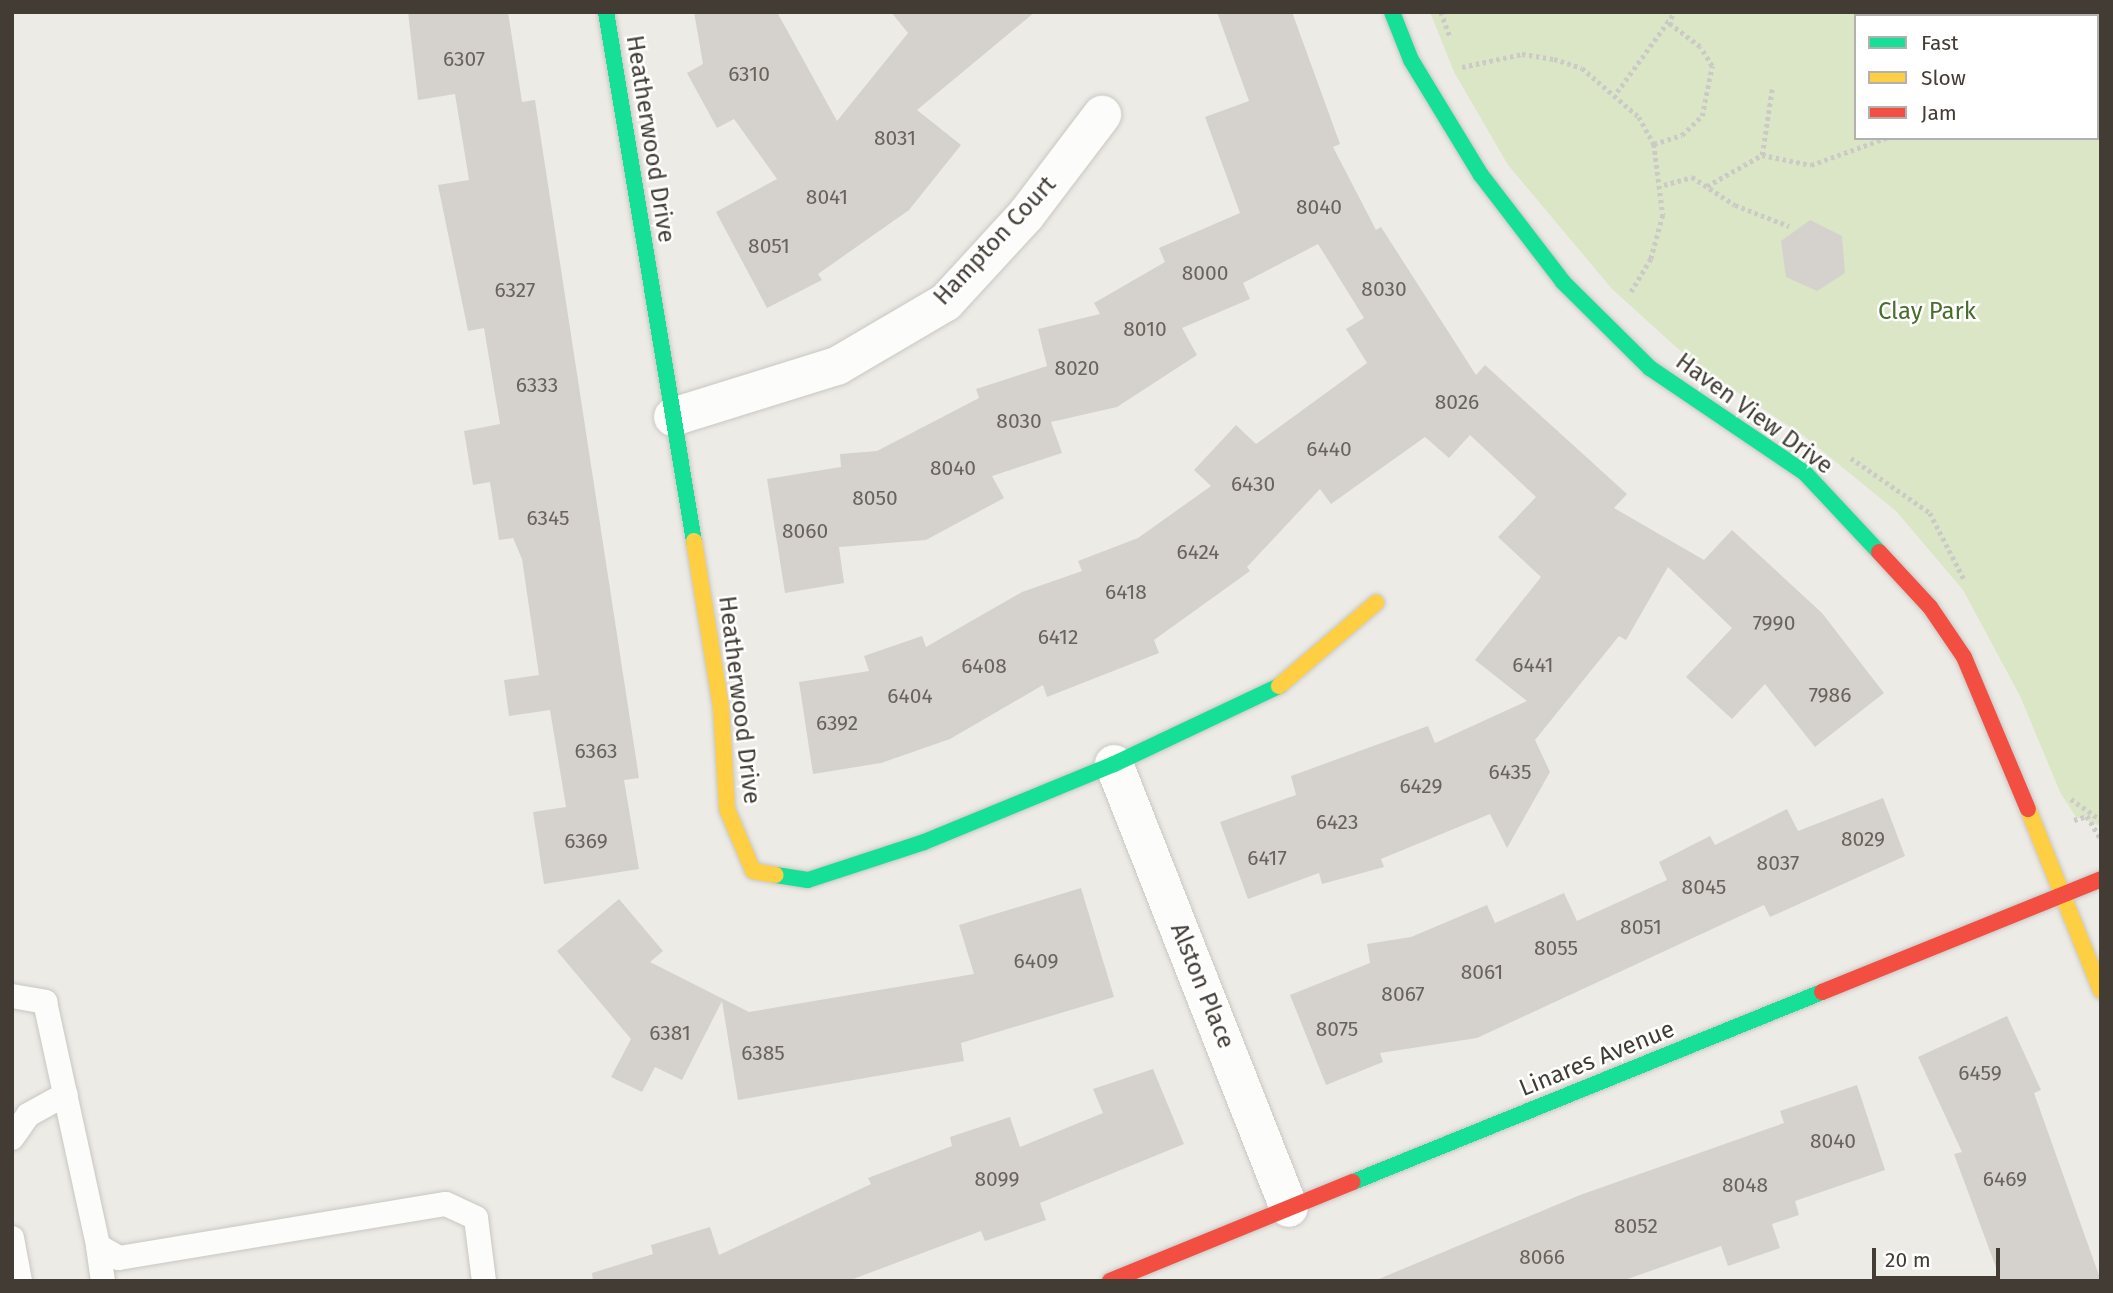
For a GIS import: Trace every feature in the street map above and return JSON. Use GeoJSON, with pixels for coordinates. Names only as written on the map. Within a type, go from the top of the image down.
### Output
{"type":"FeatureCollection","features":[{"type":"Feature","properties":{"kind":"street","name":"Heatherwood Drive"},"geometry":{"type":"LineString","coordinates":[[606,12],[721,707],[727,809],[753,871],[808,880],[924,842],[1114,764],[1266,697],[1376,603]]}},
{"type":"Feature","properties":{"kind":"street","name":"Haven View Drive"},"geometry":{"type":"LineString","coordinates":[[1392,12],[1412,60],[1481,175],[1563,282],[1650,368],[1805,474],[1930,607],[1964,657],[2101,991]]}},
{"type":"Feature","properties":{"kind":"street","name":"Hampton Court"},"geometry":{"type":"LineString","coordinates":[[673,417],[837,366],[946,302],[1026,215],[1102,115]]}},
{"type":"Feature","properties":{"kind":"street","name":"Alston Place"},"geometry":{"type":"LineString","coordinates":[[1114,764],[1289,1208]]}},
{"type":"Feature","properties":{"kind":"street","name":"Linares Avenue"},"geometry":{"type":"LineString","coordinates":[[1110,1281],[2101,879]]}},
{"type":"Feature","properties":{"kind":"lane"},"geometry":{"type":"LineString","coordinates":[[12,996],[45,1002],[103,1281]]}},
{"type":"Feature","properties":{"kind":"lane"},"geometry":{"type":"LineString","coordinates":[[12,1138],[28,1115],[66,1094]]}},
{"type":"Feature","properties":{"kind":"lane"},"geometry":{"type":"LineString","coordinates":[[97,1246],[119,1258],[446,1204],[476,1218],[484,1281]]}},
{"type":"Feature","properties":{"kind":"lane"},"geometry":{"type":"LineString","coordinates":[[12,1238],[19,1281]]}},
{"type":"Feature","properties":{"kind":"path"},"geometry":{"type":"LineString","coordinates":[[1441,12],[1453,45]]}},
{"type":"Feature","properties":{"kind":"path"},"geometry":{"type":"LineString","coordinates":[[1617,92],[1675,12]]}},
{"type":"Feature","properties":{"kind":"path"},"geometry":{"type":"LineString","coordinates":[[1654,144],[1682,135],[1702,116],[1712,66],[1700,47],[1666,21]]}},
{"type":"Feature","properties":{"kind":"path"},"geometry":{"type":"LineString","coordinates":[[1461,67],[1522,54],[1582,68],[1617,92],[1654,144],[1664,185],[1651,258],[1630,293]]}},
{"type":"Feature","properties":{"kind":"path"},"geometry":{"type":"LineString","coordinates":[[1457,56],[1467,79]]}},
{"type":"Feature","properties":{"kind":"path"},"geometry":{"type":"LineString","coordinates":[[1762,155],[1772,89]]}},
{"type":"Feature","properties":{"kind":"path"},"geometry":{"type":"LineString","coordinates":[[1707,186],[1762,155],[1811,165],[1880,140]]}},
{"type":"Feature","properties":{"kind":"path"},"geometry":{"type":"LineString","coordinates":[[1664,185],[1692,177],[1789,226]]}},
{"type":"Feature","properties":{"kind":"path"},"geometry":{"type":"LineString","coordinates":[[1621,285],[1638,302]]}},
{"type":"Feature","properties":{"kind":"path"},"geometry":{"type":"LineString","coordinates":[[2087,816],[2101,838]]}},
{"type":"Feature","properties":{"kind":"green space","name":"Clay Park"},"geometry":{"type":"Polygon","coordinates":[[[1430,12],[2101,12],[2101,826],[2076,817],[2060,792],[2020,696],[1963,590],[1896,511],[1804,436],[1697,366],[1612,289],[1508,165],[1454,72],[1430,12]]]}},
{"type":"Feature","properties":{"kind":"building"},"geometry":{"type":"Polygon","coordinates":[[[408,12],[508,12],[522,102],[535,100],[639,778],[624,780],[639,869],[544,884],[533,812],[566,807],[550,710],[509,716],[504,680],[539,675],[522,559],[513,538],[499,540],[490,482],[473,485],[464,431],[500,424],[484,328],[468,331],[438,185],[469,180],[455,94],[418,100],[408,12]]]}},
{"type":"Feature","properties":{"kind":"building"},"geometry":{"type":"Polygon","coordinates":[[[694,12],[777,12],[837,121],[908,33],[891,12],[1035,12],[917,110],[961,145],[909,210],[818,274],[822,280],[767,308],[716,212],[777,179],[734,119],[717,128],[687,73],[703,64],[694,12]]]}},
{"type":"Feature","properties":{"kind":"building"},"geometry":{"type":"Polygon","coordinates":[[[1217,12],[1292,12],[1340,144],[1333,147],[1376,230],[1381,227],[1476,375],[1485,365],[1627,494],[1614,508],[1704,560],[1732,530],[1822,613],[1884,693],[1815,747],[1765,684],[1732,719],[1686,677],[1732,628],[1668,567],[1626,640],[1619,636],[1535,740],[1550,772],[1507,848],[1490,814],[1381,859],[1384,867],[1322,884],[1319,873],[1248,899],[1220,822],[1296,795],[1291,776],[1428,726],[1435,743],[1527,701],[1475,660],[1541,577],[1498,537],[1536,497],[1470,435],[1449,458],[1425,437],[1331,504],[1320,489],[1247,567],[1250,571],[1154,640],[1159,653],[1047,697],[1043,685],[950,739],[881,763],[813,774],[799,682],[869,671],[864,656],[922,636],[926,647],[1022,592],[1082,571],[1078,561],[1138,538],[1211,486],[1194,470],[1236,425],[1256,444],[1367,363],[1346,329],[1364,318],[1318,244],[1243,283],[1250,299],[1182,328],[1197,355],[1117,407],[1051,422],[1062,453],[992,476],[1004,498],[926,540],[839,547],[844,583],[785,593],[767,479],[841,467],[840,454],[877,451],[979,398],[976,389],[1047,366],[1038,329],[1100,314],[1094,303],[1165,262],[1159,248],[1240,213],[1205,117],[1249,101],[1217,12]]]}},
{"type":"Feature","properties":{"kind":"building"},"geometry":{"type":"Polygon","coordinates":[[[1810,220],[1842,236],[1845,273],[1817,291],[1786,277],[1781,241],[1810,220]]]}},
{"type":"Feature","properties":{"kind":"building"},"geometry":{"type":"Polygon","coordinates":[[[1883,798],[1905,856],[1770,917],[1764,905],[1477,1038],[1380,1053],[1383,1062],[1326,1085],[1290,995],[1370,963],[1367,944],[1411,937],[1487,905],[1495,923],[1564,893],[1577,921],[1667,880],[1659,862],[1710,836],[1715,845],[1787,809],[1798,831],[1883,798]]]}},
{"type":"Feature","properties":{"kind":"building"},"geometry":{"type":"Polygon","coordinates":[[[1081,888],[1114,997],[961,1043],[964,1061],[738,1100],[722,1001],[682,1080],[655,1067],[642,1092],[611,1077],[631,1039],[557,951],[619,899],[663,951],[650,962],[749,1012],[974,974],[959,925],[1081,888]]]}},
{"type":"Feature","properties":{"kind":"building"},"geometry":{"type":"Polygon","coordinates":[[[2007,1016],[2041,1090],[2034,1093],[2101,1281],[2001,1281],[1954,1154],[1962,1152],[1918,1057],[2007,1016]]]}},
{"type":"Feature","properties":{"kind":"building"},"geometry":{"type":"Polygon","coordinates":[[[1153,1069],[1184,1144],[1040,1203],[1046,1220],[985,1241],[981,1231],[848,1281],[593,1281],[592,1273],[653,1254],[651,1245],[710,1227],[719,1255],[871,1184],[868,1178],[952,1146],[950,1137],[1010,1117],[1020,1147],[1103,1113],[1093,1089],[1153,1069]]]}},
{"type":"Feature","properties":{"kind":"building"},"geometry":{"type":"Polygon","coordinates":[[[1857,1085],[1885,1170],[1795,1201],[1799,1215],[1772,1224],[1780,1248],[1728,1266],[1721,1246],[1622,1281],[1374,1281],[1580,1195],[1784,1123],[1780,1111],[1857,1085]]]}},
{"type":"Feature","properties":{"kind":"traffic: fast"},"geometry":{"type":"LineString","coordinates":[[606,12],[694,541]]}},
{"type":"Feature","properties":{"kind":"traffic: fast"},"geometry":{"type":"LineString","coordinates":[[1392,12],[1411,60],[1481,175],[1563,282],[1650,368],[1805,473],[1879,552]]}},
{"type":"Feature","properties":{"kind":"traffic: fast"},"geometry":{"type":"LineString","coordinates":[[776,875],[808,880],[924,842],[1114,764],[1279,686]]}},
{"type":"Feature","properties":{"kind":"traffic: fast"},"geometry":{"type":"LineString","coordinates":[[1353,1182],[1822,992]]}},
{"type":"Feature","properties":{"kind":"traffic: slow"},"geometry":{"type":"LineString","coordinates":[[694,541],[721,707],[727,809],[753,871],[776,875]]}},
{"type":"Feature","properties":{"kind":"traffic: slow"},"geometry":{"type":"LineString","coordinates":[[1279,686],[1376,603]]}},
{"type":"Feature","properties":{"kind":"traffic: slow"},"geometry":{"type":"LineString","coordinates":[[2028,809],[2101,991]]}},
{"type":"Feature","properties":{"kind":"traffic: jam"},"geometry":{"type":"LineString","coordinates":[[1879,552],[1930,607],[1964,657],[2028,809]]}},
{"type":"Feature","properties":{"kind":"traffic: jam"},"geometry":{"type":"LineString","coordinates":[[1822,992],[2101,879]]}},
{"type":"Feature","properties":{"kind":"traffic: jam"},"geometry":{"type":"LineString","coordinates":[[1110,1281],[1353,1182]]}}]}
